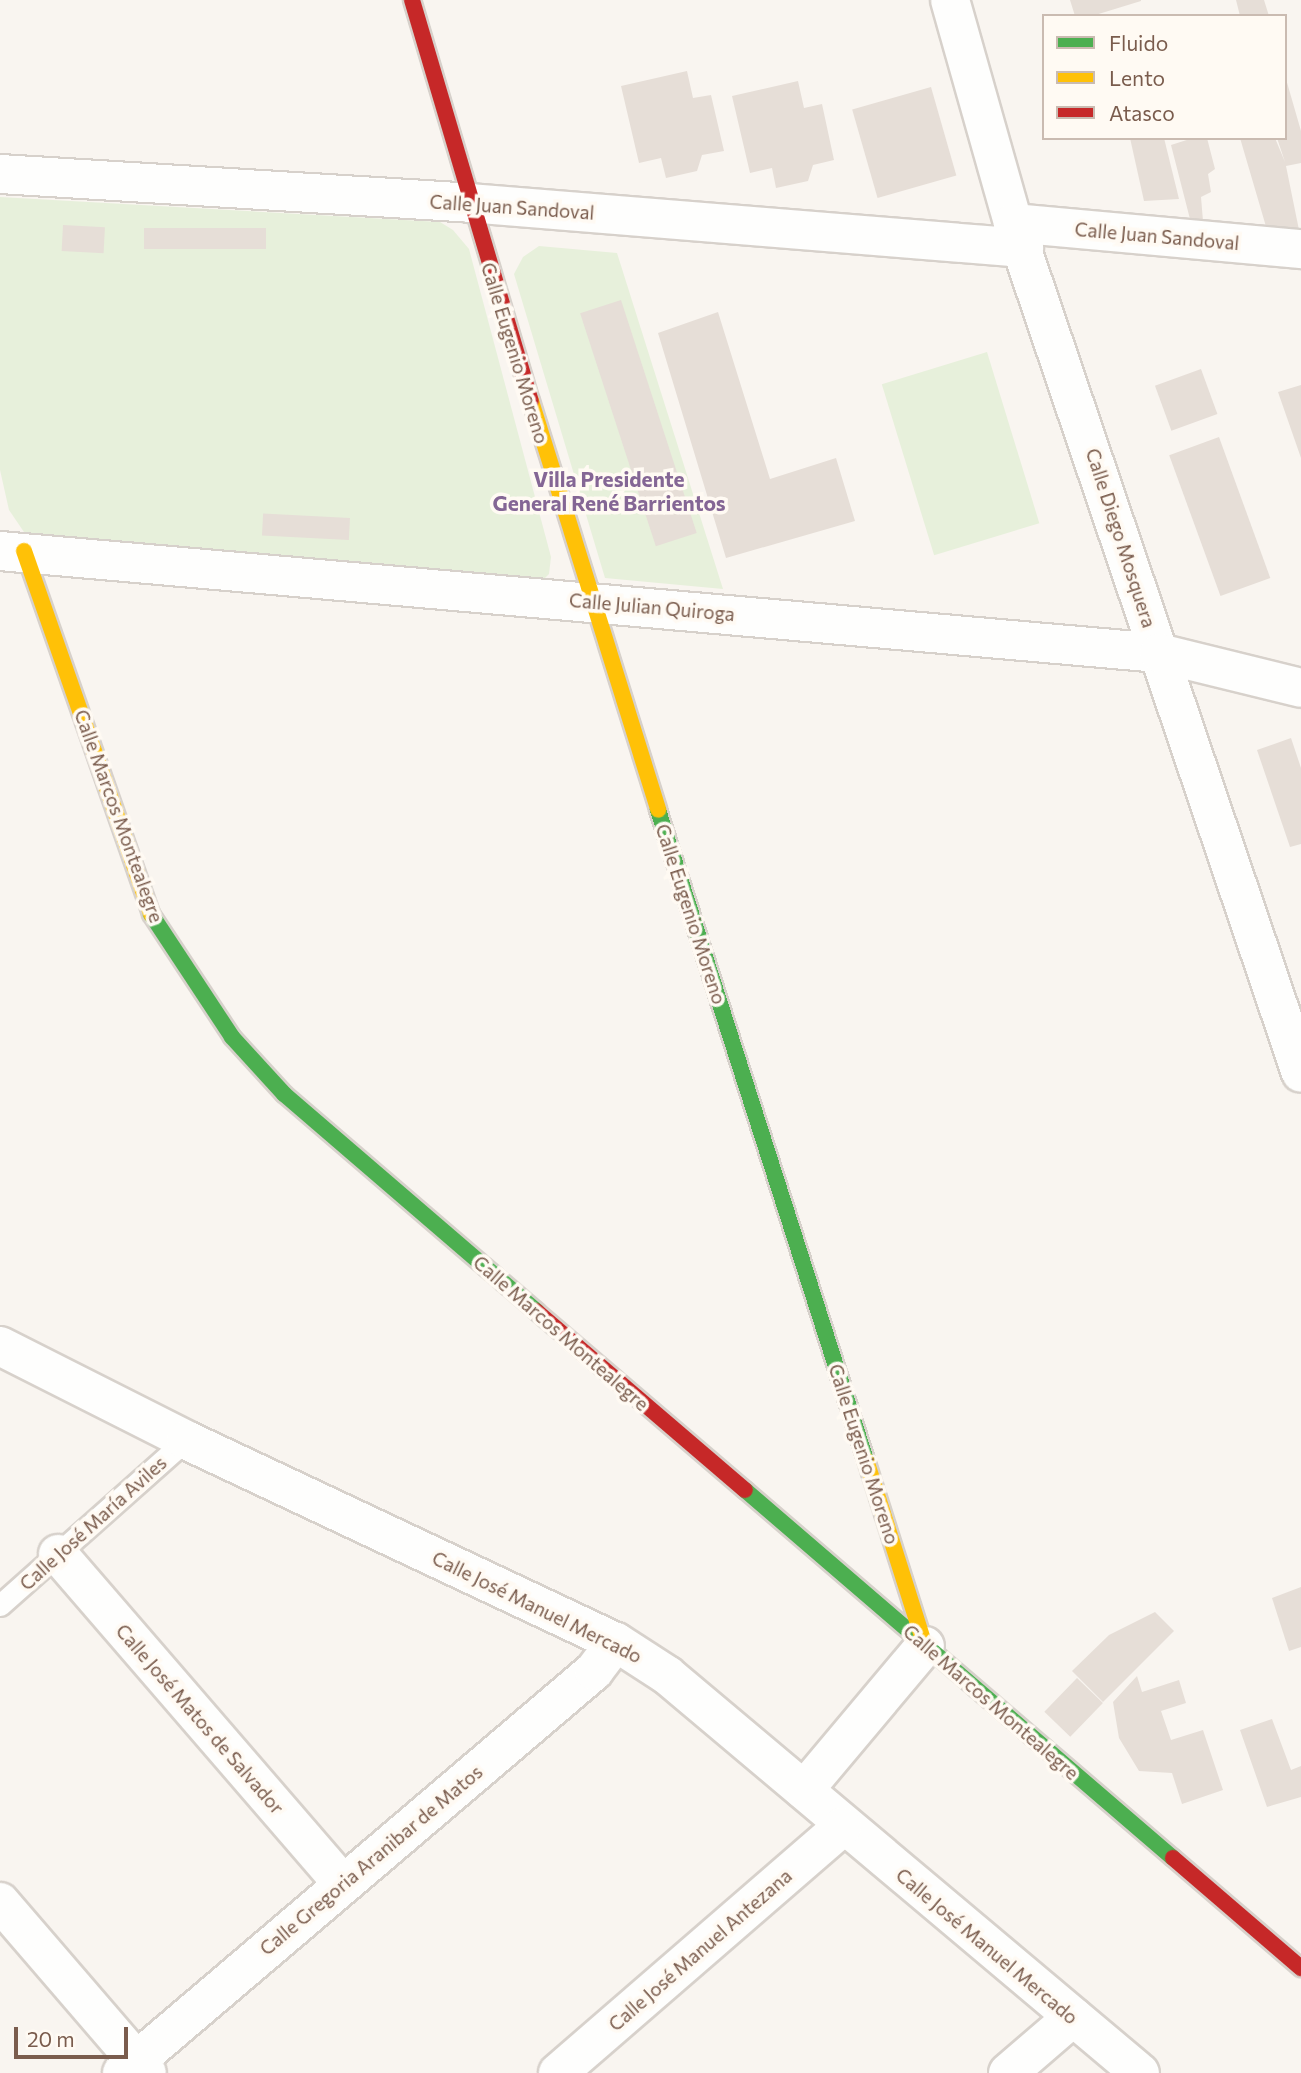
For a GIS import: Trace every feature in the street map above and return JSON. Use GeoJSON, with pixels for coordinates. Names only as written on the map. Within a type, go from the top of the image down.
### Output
{"type":"FeatureCollection","features":[{"type":"Feature","properties":{"kind":"street","name":"Calle Eugenio Moreno"},"geometry":{"type":"LineString","coordinates":[[412,0],[469,204],[591,602],[925,1646]]}},
{"type":"Feature","properties":{"kind":"street","name":"Calle Diego Mosquera"},"geometry":{"type":"LineString","coordinates":[[950,0],[1018,235],[1301,1073]]}},
{"type":"Feature","properties":{"kind":"street","name":"Calle Juan Sandoval"},"geometry":{"type":"LineString","coordinates":[[0,174],[469,204],[1301,248]]}},
{"type":"Feature","properties":{"kind":"street","name":"Calle Julian Quiroga"},"geometry":{"type":"LineString","coordinates":[[7,546],[1159,653],[1301,688]]}},
{"type":"Feature","properties":{"kind":"street","name":"Calle Marcos Montealegre"},"geometry":{"type":"LineString","coordinates":[[7,546],[151,915],[232,1037],[285,1094],[1301,1968]]}},
{"type":"Feature","properties":{"kind":"street","name":"Calle José Manuel Mercado"},"geometry":{"type":"LineString","coordinates":[[0,1346],[186,1440],[616,1642],[667,1675],[804,1790],[842,1827],[1140,2073]]}},
{"type":"Feature","properties":{"kind":"street","name":"Calle José Matos de Salvador"},"geometry":{"type":"LineString","coordinates":[[58,1554],[342,1883]]}},
{"type":"Feature","properties":{"kind":"street","name":"Calle Gregoria Aranibar de Matos"},"geometry":{"type":"LineString","coordinates":[[135,2069],[342,1883],[594,1671],[616,1642]]}},
{"type":"Feature","properties":{"kind":"street"},"geometry":{"type":"LineString","coordinates":[[804,1790],[925,1646]]}},
{"type":"Feature","properties":{"kind":"street","name":"Calle José Manuel Antezana"},"geometry":{"type":"LineString","coordinates":[[558,2073],[842,1827]]}},
{"type":"Feature","properties":{"kind":"street"},"geometry":{"type":"LineString","coordinates":[[0,1902],[135,2069]]}},
{"type":"Feature","properties":{"kind":"street"},"geometry":{"type":"LineString","coordinates":[[1008,2073],[1073,2017]]}},
{"type":"Feature","properties":{"kind":"lane","name":"Calle José María Aviles"},"geometry":{"type":"LineString","coordinates":[[0,1605],[186,1440]]}},
{"type":"Feature","properties":{"kind":"green space"},"geometry":{"type":"Polygon","coordinates":[[[0,197],[440,222],[453,230],[469,249],[551,557],[549,574],[543,580],[33,537],[24,532],[9,510],[0,470],[0,197]]]}},
{"type":"Feature","properties":{"kind":"green space"},"geometry":{"type":"Polygon","coordinates":[[[539,246],[617,253],[723,589],[605,578],[514,274],[523,257],[539,246]]]}},
{"type":"Feature","properties":{"kind":"green space"},"geometry":{"type":"Polygon","coordinates":[[[987,352],[1039,523],[934,555],[882,384],[987,352]]]}},
{"type":"Feature","properties":{"kind":"building"},"geometry":{"type":"Polygon","coordinates":[[[1070,0],[1141,0],[1099,14],[1074,14],[1070,0]]]}},
{"type":"Feature","properties":{"kind":"building"},"geometry":{"type":"Polygon","coordinates":[[[1236,0],[1264,0],[1268,14],[1240,14],[1236,0]]]}},
{"type":"Feature","properties":{"kind":"building"},"geometry":{"type":"Polygon","coordinates":[[[687,71],[693,98],[711,95],[724,151],[702,155],[697,171],[666,178],[661,158],[639,163],[621,86],[687,71]]]}},
{"type":"Feature","properties":{"kind":"building"},"geometry":{"type":"Polygon","coordinates":[[[798,81],[804,108],[822,104],[834,160],[813,165],[808,181],[776,188],[772,168],[750,173],[732,96],[798,81]]]}},
{"type":"Feature","properties":{"kind":"building"},"geometry":{"type":"Polygon","coordinates":[[[1287,82],[1301,131],[1301,163],[1286,166],[1299,230],[1267,230],[1241,140],[1276,140],[1285,162],[1278,140],[1287,140],[1287,82]]]}},
{"type":"Feature","properties":{"kind":"building"},"geometry":{"type":"Polygon","coordinates":[[[931,87],[956,175],[878,198],[852,110],[931,87]]]}},
{"type":"Feature","properties":{"kind":"building"},"geometry":{"type":"Polygon","coordinates":[[[1130,140],[1164,140],[1179,199],[1144,201],[1130,140]]]}},
{"type":"Feature","properties":{"kind":"building"},"geometry":{"type":"Polygon","coordinates":[[[1187,140],[1208,140],[1215,169],[1208,174],[1211,192],[1201,197],[1203,221],[1191,223],[1171,145],[1187,140]]]}},
{"type":"Feature","properties":{"kind":"building"},"geometry":{"type":"Polygon","coordinates":[[[63,225],[105,227],[104,253],[62,251],[63,225]]]}},
{"type":"Feature","properties":{"kind":"building"},"geometry":{"type":"Polygon","coordinates":[[[144,228],[266,228],[266,249],[144,249],[144,228]]]}},
{"type":"Feature","properties":{"kind":"building"},"geometry":{"type":"Polygon","coordinates":[[[621,300],[697,533],[656,546],[580,313],[621,300]]]}},
{"type":"Feature","properties":{"kind":"building"},"geometry":{"type":"Polygon","coordinates":[[[718,312],[770,479],[836,458],[855,521],[726,558],[658,333],[718,312]]]}},
{"type":"Feature","properties":{"kind":"building"},"geometry":{"type":"Polygon","coordinates":[[[1201,369],[1217,414],[1171,431],[1155,386],[1201,369]]]}},
{"type":"Feature","properties":{"kind":"building"},"geometry":{"type":"Polygon","coordinates":[[[1301,385],[1301,458],[1278,392],[1301,385]]]}},
{"type":"Feature","properties":{"kind":"building"},"geometry":{"type":"Polygon","coordinates":[[[1219,437],[1270,578],[1220,596],[1169,455],[1219,437]]]}},
{"type":"Feature","properties":{"kind":"building"},"geometry":{"type":"Polygon","coordinates":[[[263,513],[350,518],[349,540],[262,535],[263,513]]]}},
{"type":"Feature","properties":{"kind":"building"},"geometry":{"type":"Polygon","coordinates":[[[1291,738],[1301,768],[1301,844],[1290,847],[1257,750],[1291,738]]]}},
{"type":"Feature","properties":{"kind":"building"},"geometry":{"type":"Polygon","coordinates":[[[1301,1587],[1301,1647],[1289,1651],[1272,1598],[1301,1587]]]}},
{"type":"Feature","properties":{"kind":"building"},"geometry":{"type":"Polygon","coordinates":[[[1155,1612],[1174,1631],[1103,1702],[1072,1671],[1109,1635],[1155,1612]]]}},
{"type":"Feature","properties":{"kind":"building"},"geometry":{"type":"Polygon","coordinates":[[[1137,1676],[1142,1692],[1179,1680],[1186,1703],[1161,1711],[1171,1740],[1203,1730],[1223,1790],[1182,1804],[1172,1773],[1139,1771],[1119,1738],[1113,1702],[1137,1676]]]}},
{"type":"Feature","properties":{"kind":"building"},"geometry":{"type":"Polygon","coordinates":[[[1077,1678],[1103,1703],[1070,1737],[1044,1712],[1077,1678]]]}},
{"type":"Feature","properties":{"kind":"building"},"geometry":{"type":"Polygon","coordinates":[[[1272,1719],[1291,1770],[1301,1766],[1301,1797],[1267,1807],[1240,1730],[1272,1719]]]}},
{"type":"Feature","properties":{"kind":"traffic: fast"},"geometry":{"type":"LineString","coordinates":[[658,810],[866,1460]]}},
{"type":"Feature","properties":{"kind":"traffic: fast"},"geometry":{"type":"LineString","coordinates":[[151,914],[232,1037],[284,1094],[536,1311]]}},
{"type":"Feature","properties":{"kind":"traffic: fast"},"geometry":{"type":"LineString","coordinates":[[745,1490],[1173,1858]]}},
{"type":"Feature","properties":{"kind":"traffic: slow"},"geometry":{"type":"LineString","coordinates":[[531,401],[658,810]]}},
{"type":"Feature","properties":{"kind":"traffic: slow"},"geometry":{"type":"LineString","coordinates":[[24,551],[151,914]]}},
{"type":"Feature","properties":{"kind":"traffic: slow"},"geometry":{"type":"LineString","coordinates":[[866,1460],[925,1646]]}},
{"type":"Feature","properties":{"kind":"traffic: jam"},"geometry":{"type":"LineString","coordinates":[[412,0],[531,401]]}},
{"type":"Feature","properties":{"kind":"traffic: jam"},"geometry":{"type":"LineString","coordinates":[[536,1311],[745,1490]]}},
{"type":"Feature","properties":{"kind":"traffic: jam"},"geometry":{"type":"LineString","coordinates":[[1173,1858],[1301,1968]]}},
{"type":"Feature","properties":{"kind":"district","name":"Villa Presidente General René Barrientos"},"geometry":{"type":"Point","coordinates":[609,491]}}]}
